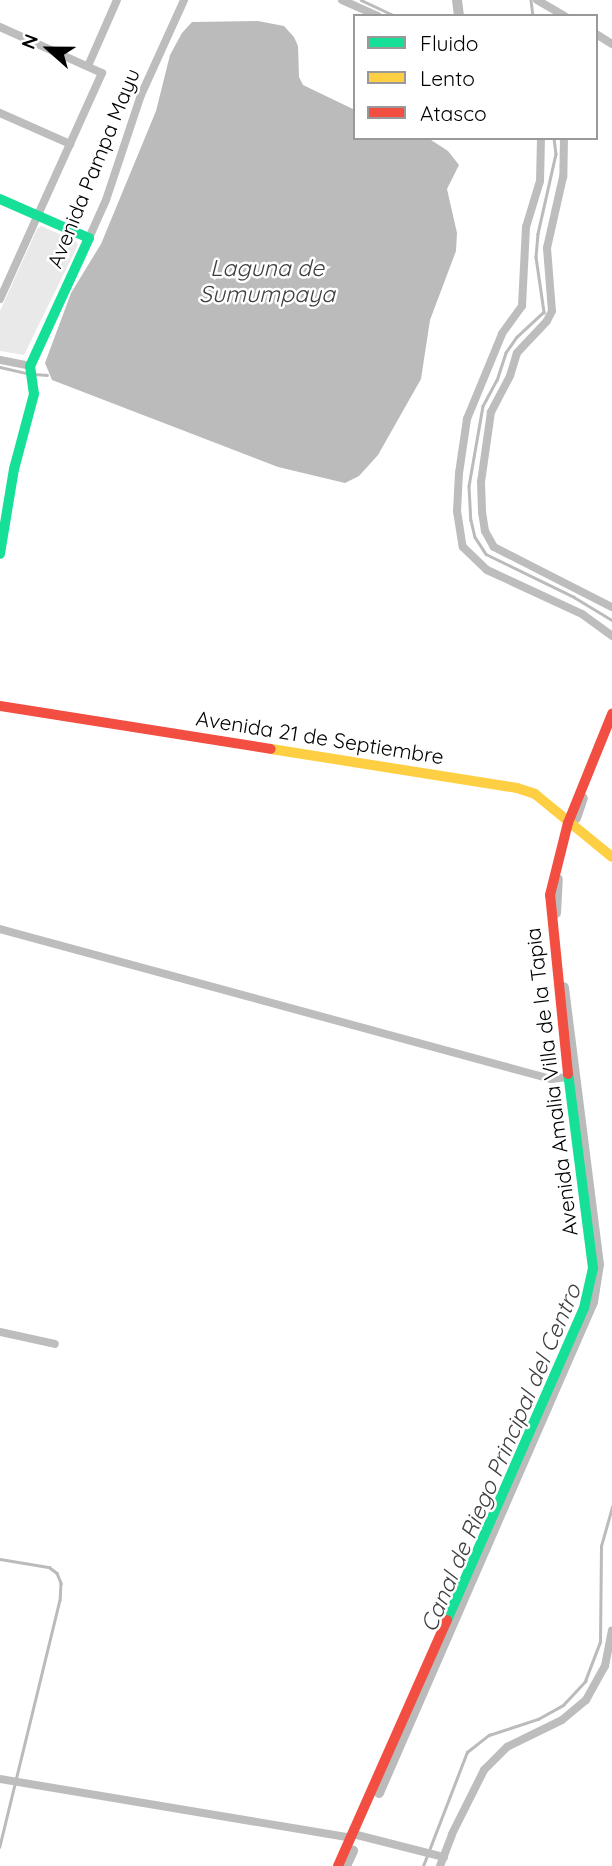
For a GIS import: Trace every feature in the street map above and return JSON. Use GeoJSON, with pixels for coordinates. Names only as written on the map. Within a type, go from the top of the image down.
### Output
{"type":"FeatureCollection","features":[{"type":"Feature","properties":{"kind":"street"},"geometry":{"type":"LineString","coordinates":[[88,66],[117,0]]}},
{"type":"Feature","properties":{"kind":"street","name":"Avenida Pampa Mayu"},"geometry":{"type":"LineString","coordinates":[[0,554],[14,468],[34,394],[30,366],[106,200],[141,95],[184,0]]}},
{"type":"Feature","properties":{"kind":"street"},"geometry":{"type":"LineString","coordinates":[[342,0],[374,14]]}},
{"type":"Feature","properties":{"kind":"street"},"geometry":{"type":"LineString","coordinates":[[540,1],[562,14]]}},
{"type":"Feature","properties":{"kind":"street"},"geometry":{"type":"LineString","coordinates":[[0,27],[102,73],[3,286],[0,299]]}},
{"type":"Feature","properties":{"kind":"street"},"geometry":{"type":"LineString","coordinates":[[0,113],[70,144]]}},
{"type":"Feature","properties":{"kind":"street"},"geometry":{"type":"LineString","coordinates":[[542,140],[540,181],[526,227],[523,306],[502,334],[467,419],[459,472],[457,511],[463,547],[487,570],[582,614],[612,636]]}},
{"type":"Feature","properties":{"kind":"street"},"geometry":{"type":"LineString","coordinates":[[564,140],[563,177],[547,248],[552,311],[547,321],[517,353],[510,376],[491,412],[481,482],[482,512],[485,531],[494,547],[612,607]]}},
{"type":"Feature","properties":{"kind":"street"},"geometry":{"type":"LineString","coordinates":[[0,199],[89,238]]}},
{"type":"Feature","properties":{"kind":"street"},"geometry":{"type":"LineString","coordinates":[[0,360],[30,366]]}},
{"type":"Feature","properties":{"kind":"street","name":"Avenida 21 de Septiembre"},"geometry":{"type":"LineString","coordinates":[[0,706],[517,788],[535,794],[612,857]]}},
{"type":"Feature","properties":{"kind":"street","name":"Avenida Amalia Villa de la Tapia"},"geometry":{"type":"LineString","coordinates":[[338,1866],[584,1308],[593,1268],[551,931],[550,895],[568,823],[612,714]]}},
{"type":"Feature","properties":{"kind":"street"},"geometry":{"type":"LineString","coordinates":[[0,929],[551,1079],[568,1077]]}},
{"type":"Feature","properties":{"kind":"street"},"geometry":{"type":"LineString","coordinates":[[0,1332],[55,1344]]}},
{"type":"Feature","properties":{"kind":"street"},"geometry":{"type":"LineString","coordinates":[[4,1780],[352,1836],[422,1852],[440,1860],[475,1786],[495,1758],[520,1740],[562,1720],[594,1689],[611,1649],[612,1631]]}},
{"type":"Feature","properties":{"kind":"shaded area"},"geometry":{"type":"Polygon","coordinates":[[[41,226],[76,241],[78,245],[24,355],[0,351],[0,311],[37,229],[41,226]]]}},
{"type":"Feature","properties":{"kind":"water","name":"Laguna de Sumumpaya"},"geometry":{"type":"Polygon","coordinates":[[[258,21],[284,26],[298,46],[299,77],[303,85],[353,109],[353,140],[431,140],[448,151],[459,165],[447,189],[457,233],[456,251],[430,320],[421,379],[378,455],[359,476],[345,483],[278,467],[52,380],[45,363],[71,293],[101,244],[156,111],[170,55],[182,33],[192,22],[258,21]]]}},
{"type":"Feature","properties":{"kind":"waterway"},"geometry":{"type":"LineString","coordinates":[[361,0],[392,14]]}},
{"type":"Feature","properties":{"kind":"waterway"},"geometry":{"type":"LineString","coordinates":[[457,0],[459,14]]}},
{"type":"Feature","properties":{"kind":"waterway"},"geometry":{"type":"LineString","coordinates":[[531,0],[533,14]]}},
{"type":"Feature","properties":{"kind":"waterway"},"geometry":{"type":"LineString","coordinates":[[554,140],[556,154],[538,234],[536,257],[544,312],[517,337],[506,353],[497,380],[483,406],[469,486],[471,520],[475,537],[486,554],[574,597],[612,620]]}},
{"type":"Feature","properties":{"kind":"waterway"},"geometry":{"type":"LineString","coordinates":[[0,367],[27,373]]}},
{"type":"Feature","properties":{"kind":"waterway"},"geometry":{"type":"LineString","coordinates":[[34,374],[47,375]]}},
{"type":"Feature","properties":{"kind":"waterway","name":"Canal de Riego Principal del Centro"},"geometry":{"type":"LineString","coordinates":[[576,818],[583,798]]}},
{"type":"Feature","properties":{"kind":"waterway","name":"Canal de Riego Principal del Centro"},"geometry":{"type":"LineString","coordinates":[[556,913],[558,879]]}},
{"type":"Feature","properties":{"kind":"waterway","name":"Canal de Riego Principal del Centro"},"geometry":{"type":"LineString","coordinates":[[379,1793],[593,1302],[599,1265],[564,987]]}},
{"type":"Feature","properties":{"kind":"waterway"},"geometry":{"type":"LineString","coordinates":[[423,1866],[467,1752],[489,1735],[538,1719],[563,1705],[585,1681],[600,1642],[601,1546],[612,1507]]}},
{"type":"Feature","properties":{"kind":"waterway"},"geometry":{"type":"LineString","coordinates":[[0,1559],[49,1567],[57,1573],[61,1583],[60,1600],[0,1847]]}},
{"type":"Feature","properties":{"kind":"waterway","name":"Canal de Riego Principal del Centro"},"geometry":{"type":"LineString","coordinates":[[346,1866],[353,1851]]}},
{"type":"Feature","properties":{"kind":"traffic: fast"},"geometry":{"type":"LineString","coordinates":[[0,199],[89,238],[30,366],[34,394],[14,469],[0,554]]}},
{"type":"Feature","properties":{"kind":"traffic: fast"},"geometry":{"type":"LineString","coordinates":[[447,1620],[584,1308],[593,1268],[568,1074]]}},
{"type":"Feature","properties":{"kind":"traffic: slow"},"geometry":{"type":"LineString","coordinates":[[271,749],[517,788],[535,794],[612,857]]}},
{"type":"Feature","properties":{"kind":"traffic: jam"},"geometry":{"type":"LineString","coordinates":[[0,706],[271,749]]}},
{"type":"Feature","properties":{"kind":"traffic: jam"},"geometry":{"type":"LineString","coordinates":[[568,1074],[550,895],[568,823],[612,714]]}},
{"type":"Feature","properties":{"kind":"traffic: jam"},"geometry":{"type":"LineString","coordinates":[[338,1866],[447,1620]]}}]}
